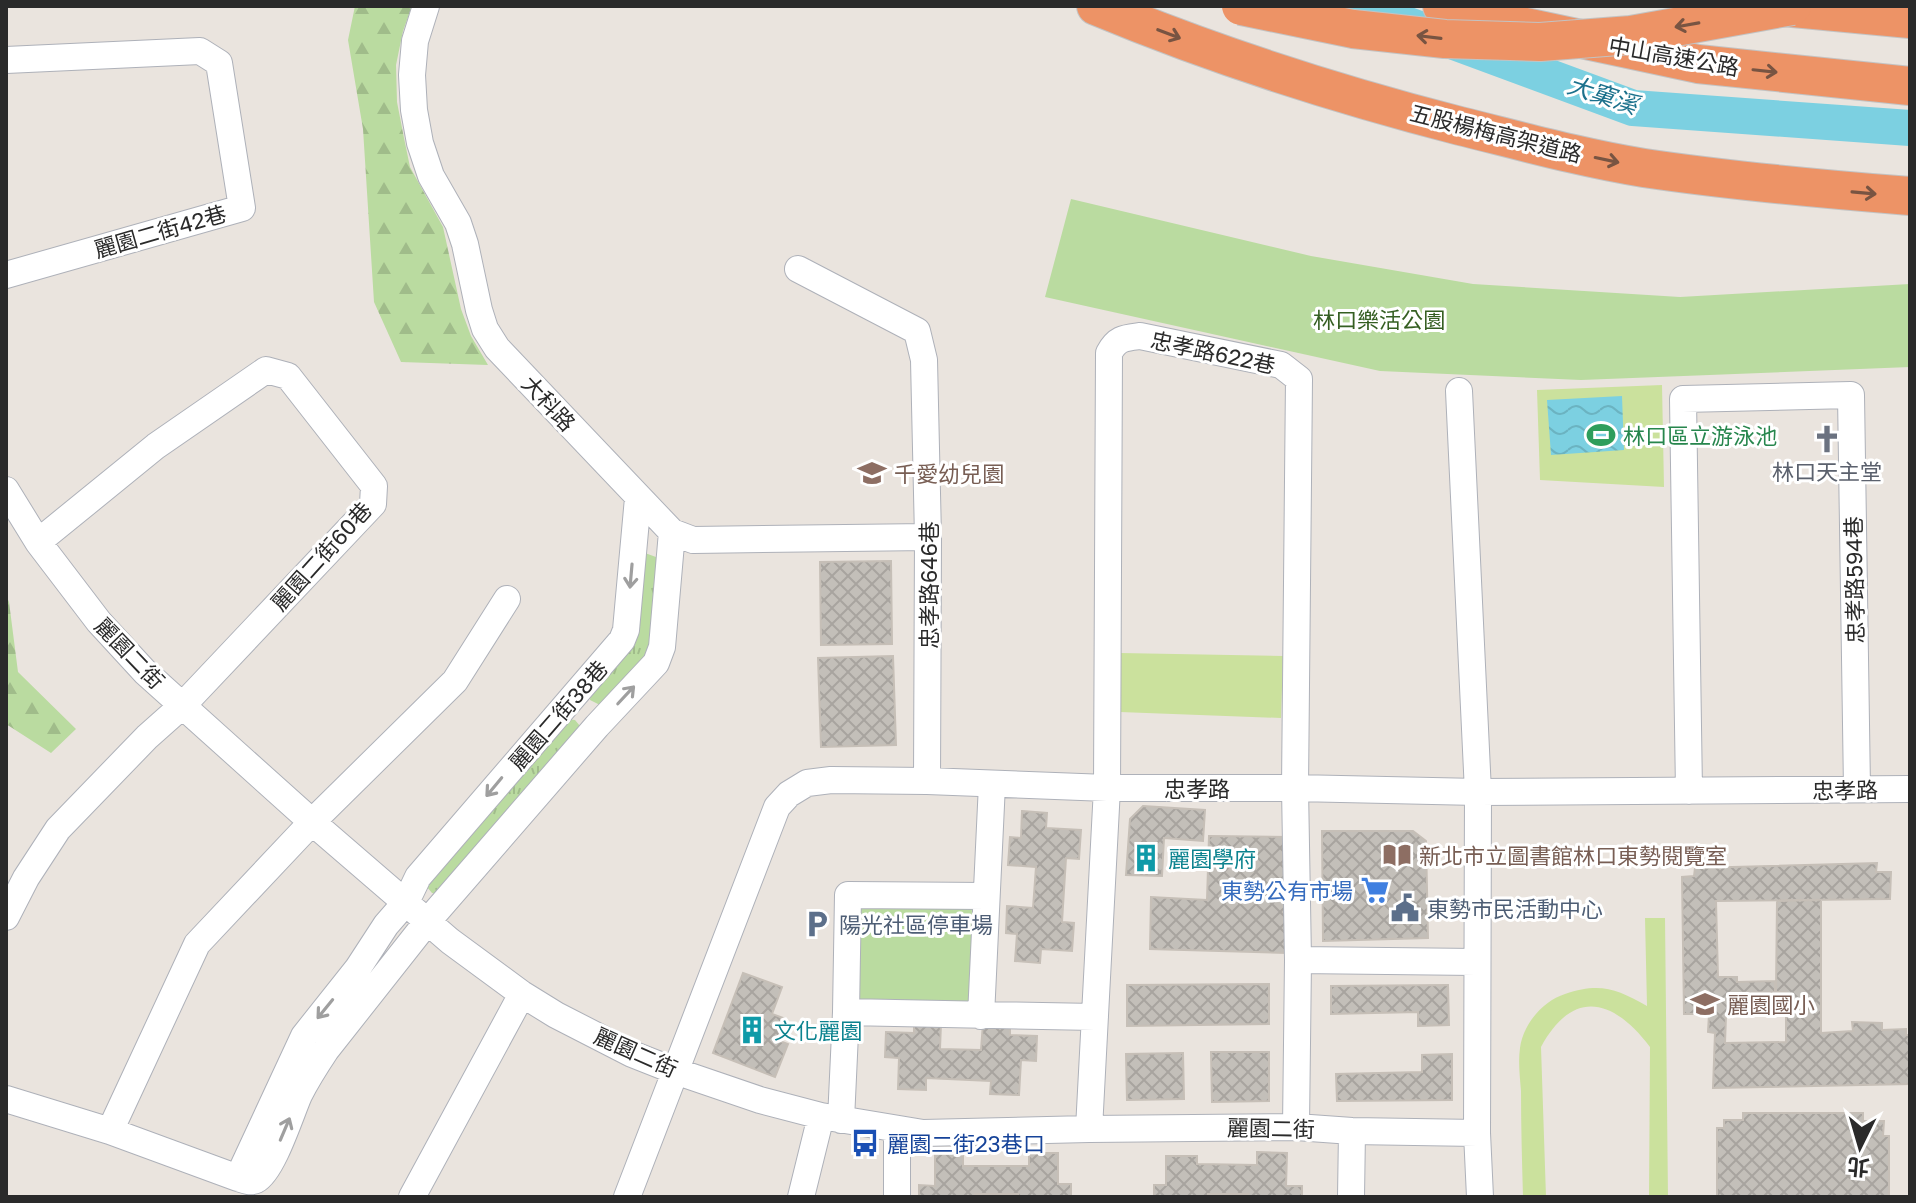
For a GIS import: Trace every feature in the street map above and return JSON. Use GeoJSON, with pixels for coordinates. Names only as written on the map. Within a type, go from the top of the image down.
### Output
{"type":"FeatureCollection","features":[{"type":"Feature","properties":{"kind":"highway","name":"五股楊梅高架道路"},"geometry":{"type":"LineString","coordinates":[[1096,6],[1241,61],[1354,97],[1537,146],[1642,167],[1799,187],[1910,196]]}},
{"type":"Feature","properties":{"kind":"highway"},"geometry":{"type":"LineString","coordinates":[[1241,6],[1353,29],[1445,39],[1540,42],[1631,35],[1792,6]]}},
{"type":"Feature","properties":{"kind":"highway","name":"中山高速公路"},"geometry":{"type":"LineString","coordinates":[[1442,6],[1469,15],[1698,64],[1910,86]]}},
{"type":"Feature","properties":{"kind":"highway"},"geometry":{"type":"LineString","coordinates":[[1771,6],[1910,19]]}},
{"type":"Feature","properties":{"kind":"street","name":"大科路"},"geometry":{"type":"LineString","coordinates":[[426,6],[415,41],[412,75],[420,143],[431,176],[458,223],[485,329],[497,348],[672,532]]}},
{"type":"Feature","properties":{"kind":"street","name":"麗園二街42巷"},"geometry":{"type":"LineString","coordinates":[[6,60],[200,51],[219,63],[242,208],[6,275]]}},
{"type":"Feature","properties":{"kind":"street","name":"忠孝路646巷"},"geometry":{"type":"LineString","coordinates":[[798,269],[917,331],[924,360],[928,537],[927,781]]}},
{"type":"Feature","properties":{"kind":"street","name":"忠孝路622巷"},"geometry":{"type":"LineString","coordinates":[[1107,788],[1109,353],[1115,343],[1140,336],[1281,365],[1299,379],[1295,788]]}},
{"type":"Feature","properties":{"kind":"street","name":"麗園二街60巷"},"geometry":{"type":"LineString","coordinates":[[38,542],[156,446],[266,370],[288,376],[374,486],[373,504],[183,705]]}},
{"type":"Feature","properties":{"kind":"street"},"geometry":{"type":"LineString","coordinates":[[1459,391],[1478,792],[1476,962],[1480,1197]]}},
{"type":"Feature","properties":{"kind":"street","name":"忠孝路594巷"},"geometry":{"type":"LineString","coordinates":[[1689,791],[1683,399],[1851,395],[1857,789]]}},
{"type":"Feature","properties":{"kind":"street","name":"麗園二街"},"geometry":{"type":"LineString","coordinates":[[6,490],[38,542],[99,622],[145,672],[312,822],[485,968],[556,1015],[632,1054],[760,1100],[831,1118],[923,1133],[1296,1127],[1477,1133]]}},
{"type":"Feature","properties":{"kind":"street","name":"麗園二街38巷"},"geometry":{"type":"LineString","coordinates":[[369,976],[386,925],[406,902],[418,877],[569,699],[617,648],[626,630],[638,498]]}},
{"type":"Feature","properties":{"kind":"street","name":"麗園二街38巷"},"geometry":{"type":"LineString","coordinates":[[369,976],[427,922],[597,726],[656,663],[662,647],[672,532]]}},
{"type":"Feature","properties":{"kind":"street"},"geometry":{"type":"LineString","coordinates":[[672,532],[693,540],[928,537]]}},
{"type":"Feature","properties":{"kind":"street"},"geometry":{"type":"LineString","coordinates":[[110,1131],[197,944],[312,822],[455,681],[507,599]]}},
{"type":"Feature","properties":{"kind":"street"},"geometry":{"type":"LineString","coordinates":[[569,699],[597,726]]}},
{"type":"Feature","properties":{"kind":"street"},"geometry":{"type":"LineString","coordinates":[[6,917],[26,878],[58,829],[147,737],[183,705]]}},
{"type":"Feature","properties":{"kind":"street","name":"忠孝路"},"geometry":{"type":"LineString","coordinates":[[627,1197],[777,807],[789,794],[807,783],[831,780],[927,781],[1107,788],[1478,792],[1910,789]]}},
{"type":"Feature","properties":{"kind":"street"},"geometry":{"type":"LineString","coordinates":[[981,1016],[992,784]]}},
{"type":"Feature","properties":{"kind":"street"},"geometry":{"type":"LineString","coordinates":[[1089,1129],[1107,788]]}},
{"type":"Feature","properties":{"kind":"street"},"geometry":{"type":"LineString","coordinates":[[1295,788],[1298,960],[1296,1127]]}},
{"type":"Feature","properties":{"kind":"street"},"geometry":{"type":"LineString","coordinates":[[801,1197],[831,1118],[846,1012],[848,895],[986,896]]}},
{"type":"Feature","properties":{"kind":"street"},"geometry":{"type":"LineString","coordinates":[[1298,960],[1476,962]]}},
{"type":"Feature","properties":{"kind":"street"},"geometry":{"type":"LineString","coordinates":[[6,1099],[110,1131],[238,1178],[304,1036],[369,976]]}},
{"type":"Feature","properties":{"kind":"street"},"geometry":{"type":"LineString","coordinates":[[412,1197],[522,994]]}},
{"type":"Feature","properties":{"kind":"street"},"geometry":{"type":"LineString","coordinates":[[846,1012],[1095,1017]]}},
{"type":"Feature","properties":{"kind":"street"},"geometry":{"type":"LineString","coordinates":[[897,1129],[897,1197]]}},
{"type":"Feature","properties":{"kind":"street"},"geometry":{"type":"LineString","coordinates":[[1351,1197],[1352,1131]]}},
{"type":"Feature","properties":{"kind":"green space"},"geometry":{"type":"Polygon","coordinates":[[[355,6],[412,6],[396,65],[397,102],[410,167],[443,227],[461,309],[471,336],[488,365],[401,362],[374,302],[363,129],[348,40],[355,6]]]}},
{"type":"Feature","properties":{"kind":"green space","name":"林口樂活公園"},"geometry":{"type":"Polygon","coordinates":[[[1071,199],[1311,256],[1473,284],[1680,297],[1910,284],[1910,367],[1581,380],[1380,371],[1045,297],[1071,199]]]}},
{"type":"Feature","properties":{"kind":"green space","name":"林口區立游泳池"},"geometry":{"type":"Polygon","coordinates":[[[1662,385],[1664,487],[1540,480],[1537,390],[1662,385]]]}},
{"type":"Feature","properties":{"kind":"green space"},"geometry":{"type":"Polygon","coordinates":[[[645,553],[656,557],[662,566],[649,655],[600,705],[590,700],[591,688],[645,553]]]}},
{"type":"Feature","properties":{"kind":"green space"},"geometry":{"type":"Polygon","coordinates":[[[6,595],[18,672],[76,729],[51,753],[6,724],[6,595]]]}},
{"type":"Feature","properties":{"kind":"green space"},"geometry":{"type":"Polygon","coordinates":[[[1120,653],[1283,656],[1281,718],[1120,712],[1120,653]]]}},
{"type":"Feature","properties":{"kind":"green space"},"geometry":{"type":"Polygon","coordinates":[[[566,719],[575,720],[580,726],[442,895],[432,893],[427,887],[429,879],[566,719]]]}},
{"type":"Feature","properties":{"kind":"green space"},"geometry":{"type":"Polygon","coordinates":[[[858,902],[972,904],[970,1005],[856,1002],[858,902]]]}},
{"type":"Feature","properties":{"kind":"green space"},"geometry":{"type":"Polygon","coordinates":[[[1645,918],[1665,918],[1668,1197],[1649,1197],[1650,1047],[1622,1018],[1594,1006],[1566,1015],[1541,1047],[1546,1197],[1523,1197],[1519,1059],[1525,1030],[1549,1002],[1577,990],[1608,989],[1647,1006],[1645,918]]]}},
{"type":"Feature","properties":{"kind":"water"},"geometry":{"type":"Polygon","coordinates":[[[1622,396],[1624,450],[1551,455],[1547,400],[1622,396]]]}},
{"type":"Feature","properties":{"kind":"building"},"geometry":{"type":"Polygon","coordinates":[[[891,561],[892,644],[821,645],[820,562],[891,561]]]}},
{"type":"Feature","properties":{"kind":"building"},"geometry":{"type":"Polygon","coordinates":[[[893,656],[896,745],[821,747],[818,658],[893,656]]]}},
{"type":"Feature","properties":{"kind":"building","name":"麗園學府"},"geometry":{"type":"Polygon","coordinates":[[[1143,806],[1205,810],[1203,841],[1164,838],[1162,876],[1126,875],[1130,819],[1143,806]]]}},
{"type":"Feature","properties":{"kind":"building"},"geometry":{"type":"Polygon","coordinates":[[[1022,811],[1047,813],[1046,828],[1081,830],[1079,859],[1066,858],[1062,922],[1074,923],[1072,951],[1041,949],[1040,963],[1015,961],[1017,934],[1006,933],[1007,906],[1033,908],[1036,867],[1008,865],[1010,837],[1021,838],[1022,811]]]}},
{"type":"Feature","properties":{"kind":"building","name":"東勢公有市場"},"geometry":{"type":"Polygon","coordinates":[[[1322,831],[1413,831],[1426,841],[1428,938],[1323,941],[1322,831]]]}},
{"type":"Feature","properties":{"kind":"building"},"geometry":{"type":"Polygon","coordinates":[[[1209,836],[1288,837],[1286,953],[1150,949],[1151,897],[1207,900],[1209,836]]]}},
{"type":"Feature","properties":{"kind":"building"},"geometry":{"type":"Polygon","coordinates":[[[1877,863],[1876,872],[1891,872],[1890,899],[1716,901],[1718,977],[1737,977],[1737,982],[1775,981],[1775,992],[1737,993],[1736,1016],[1726,1016],[1725,1043],[1786,1042],[1786,992],[1776,992],[1777,901],[1821,900],[1821,1033],[1853,1031],[1852,1022],[1882,1023],[1882,1030],[1906,1029],[1906,1035],[1910,1035],[1910,1084],[1713,1088],[1715,1033],[1708,1032],[1709,1014],[1684,1014],[1682,877],[1694,876],[1695,868],[1877,863]]]}},
{"type":"Feature","properties":{"kind":"building","name":"文化麗園"},"geometry":{"type":"Polygon","coordinates":[[[743,973],[782,987],[772,1014],[786,1019],[777,1040],[788,1044],[775,1077],[713,1053],[743,973]]]}},
{"type":"Feature","properties":{"kind":"building"},"geometry":{"type":"Polygon","coordinates":[[[1269,984],[1269,1024],[1127,1026],[1127,985],[1269,984]]]}},
{"type":"Feature","properties":{"kind":"building"},"geometry":{"type":"Polygon","coordinates":[[[1448,985],[1449,1025],[1418,1026],[1418,1012],[1331,1014],[1331,986],[1448,985]]]}},
{"type":"Feature","properties":{"kind":"building"},"geometry":{"type":"Polygon","coordinates":[[[914,1022],[941,1023],[940,1049],[981,1050],[983,1023],[1010,1025],[1010,1035],[1037,1036],[1036,1061],[1021,1060],[1019,1095],[990,1094],[991,1081],[926,1078],[926,1090],[898,1089],[899,1058],[885,1057],[886,1032],[914,1033],[914,1022]]]}},
{"type":"Feature","properties":{"kind":"building"},"geometry":{"type":"Polygon","coordinates":[[[1211,1052],[1269,1052],[1269,1101],[1212,1102],[1211,1052]]]}},
{"type":"Feature","properties":{"kind":"building"},"geometry":{"type":"Polygon","coordinates":[[[1183,1053],[1184,1099],[1127,1100],[1126,1054],[1183,1053]]]}},
{"type":"Feature","properties":{"kind":"building"},"geometry":{"type":"Polygon","coordinates":[[[1452,1054],[1452,1100],[1337,1101],[1336,1074],[1422,1072],[1422,1055],[1452,1054]]]}},
{"type":"Feature","properties":{"kind":"building"},"geometry":{"type":"Polygon","coordinates":[[[1743,1113],[1863,1113],[1863,1121],[1884,1121],[1883,1136],[1889,1136],[1889,1197],[1717,1197],[1717,1128],[1724,1128],[1724,1120],[1743,1120],[1743,1113]]]}},
{"type":"Feature","properties":{"kind":"building"},"geometry":{"type":"Polygon","coordinates":[[[1257,1152],[1287,1153],[1286,1186],[1302,1186],[1302,1197],[1208,1194],[1208,1197],[1154,1197],[1154,1185],[1166,1185],[1166,1156],[1197,1156],[1197,1164],[1257,1165],[1257,1152]]]}},
{"type":"Feature","properties":{"kind":"building"},"geometry":{"type":"Polygon","coordinates":[[[1029,1153],[1058,1153],[1058,1184],[1071,1184],[1071,1197],[975,1194],[974,1197],[919,1197],[919,1185],[935,1186],[935,1154],[963,1154],[963,1166],[1029,1166],[1029,1153]]]}},
{"type":"Feature","properties":{"kind":"waterway","name":"大窠溪"},"geometry":{"type":"LineString","coordinates":[[1357,6],[1633,108],[1910,128]]}},
{"type":"Feature","properties":{"kind":"place","name":"林口區立游泳池"},"geometry":{"type":"Point","coordinates":[1601,435]}},
{"type":"Feature","properties":{"kind":"place","name":"林口天主堂"},"geometry":{"type":"Point","coordinates":[1827,439]}},
{"type":"Feature","properties":{"kind":"place","name":"千愛幼兒園"},"geometry":{"type":"Point","coordinates":[872,473]}},
{"type":"Feature","properties":{"kind":"place","name":"新北市立圖書館林口東勢閱覽室"},"geometry":{"type":"Point","coordinates":[1397,855]}},
{"type":"Feature","properties":{"kind":"place","name":"麗園學府"},"geometry":{"type":"Point","coordinates":[1146,858]}},
{"type":"Feature","properties":{"kind":"place","name":"東勢公有市場"},"geometry":{"type":"Point","coordinates":[1375,890]}},
{"type":"Feature","properties":{"kind":"place","name":"東勢市民活動中心"},"geometry":{"type":"Point","coordinates":[1405,908]}},
{"type":"Feature","properties":{"kind":"place","name":"陽光社區停車場"},"geometry":{"type":"Point","coordinates":[817,924]}},
{"type":"Feature","properties":{"kind":"place","name":"麗園國小"},"geometry":{"type":"Point","coordinates":[1705,1004]}},
{"type":"Feature","properties":{"kind":"place","name":"文化麗園"},"geometry":{"type":"Point","coordinates":[752,1030]}},
{"type":"Feature","properties":{"kind":"place","name":"麗園二街23巷口"},"geometry":{"type":"Point","coordinates":[865,1143]}}]}
